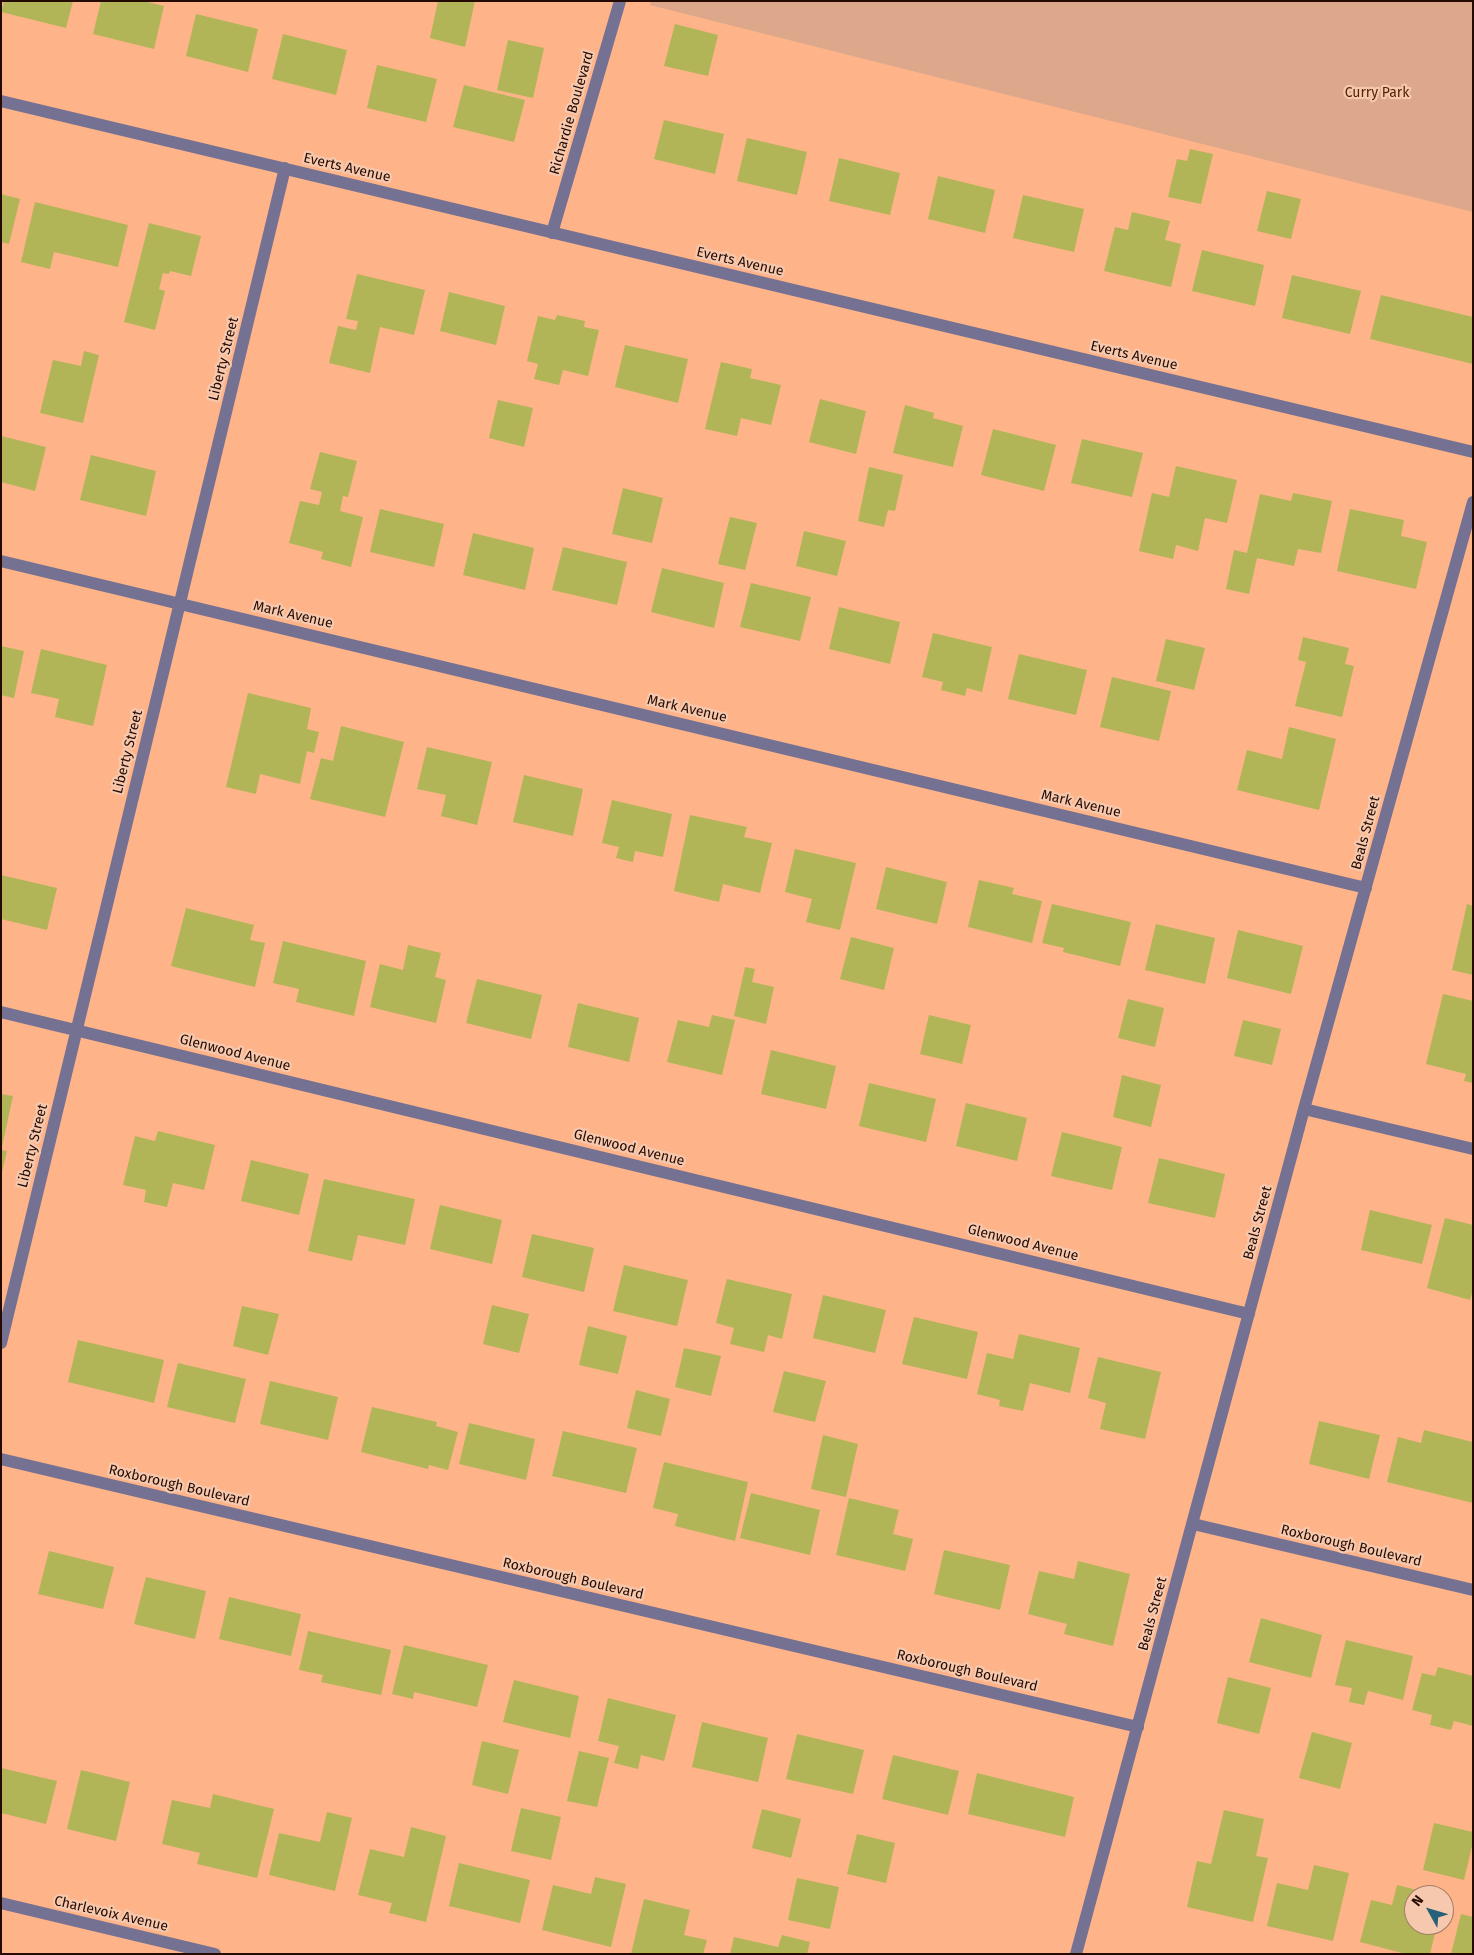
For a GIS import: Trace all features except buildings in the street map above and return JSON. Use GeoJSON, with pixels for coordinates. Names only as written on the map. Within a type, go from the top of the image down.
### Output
{"type":"FeatureCollection","features":[{"type":"Feature","properties":{"kind":"street","name":"Richardie Boulevard"},"geometry":{"type":"LineString","coordinates":[[552,232],[620,1]]}},
{"type":"Feature","properties":{"kind":"street","name":"Everts Avenue"},"geometry":{"type":"LineString","coordinates":[[1,101],[1473,452]]}},
{"type":"Feature","properties":{"kind":"street","name":"Liberty Street"},"geometry":{"type":"LineString","coordinates":[[1,1343],[4,1324],[77,1031],[285,168]]}},
{"type":"Feature","properties":{"kind":"street","name":"Beals Street"},"geometry":{"type":"LineString","coordinates":[[1076,1954],[1304,1109],[1473,502]]}},
{"type":"Feature","properties":{"kind":"street","name":"Mark Avenue"},"geometry":{"type":"LineString","coordinates":[[1,561],[1366,888]]}},
{"type":"Feature","properties":{"kind":"street","name":"Glenwood Avenue"},"geometry":{"type":"LineString","coordinates":[[1,1012],[1249,1314]]}},
{"type":"Feature","properties":{"kind":"street"},"geometry":{"type":"LineString","coordinates":[[1304,1109],[1473,1149]]}},
{"type":"Feature","properties":{"kind":"street","name":"Roxborough Boulevard"},"geometry":{"type":"LineString","coordinates":[[1,1459],[1138,1727]]}},
{"type":"Feature","properties":{"kind":"street","name":"Roxborough Boulevard"},"geometry":{"type":"LineString","coordinates":[[1193,1524],[1473,1590]]}},
{"type":"Feature","properties":{"kind":"street","name":"Charlevoix Avenue"},"geometry":{"type":"LineString","coordinates":[[1,1903],[215,1954]]}},
{"type":"Feature","properties":{"kind":"green space","name":"Curry Park"},"geometry":{"type":"Polygon","coordinates":[[[651,1],[1473,1],[1473,212],[650,5],[651,1]]]}}]}
